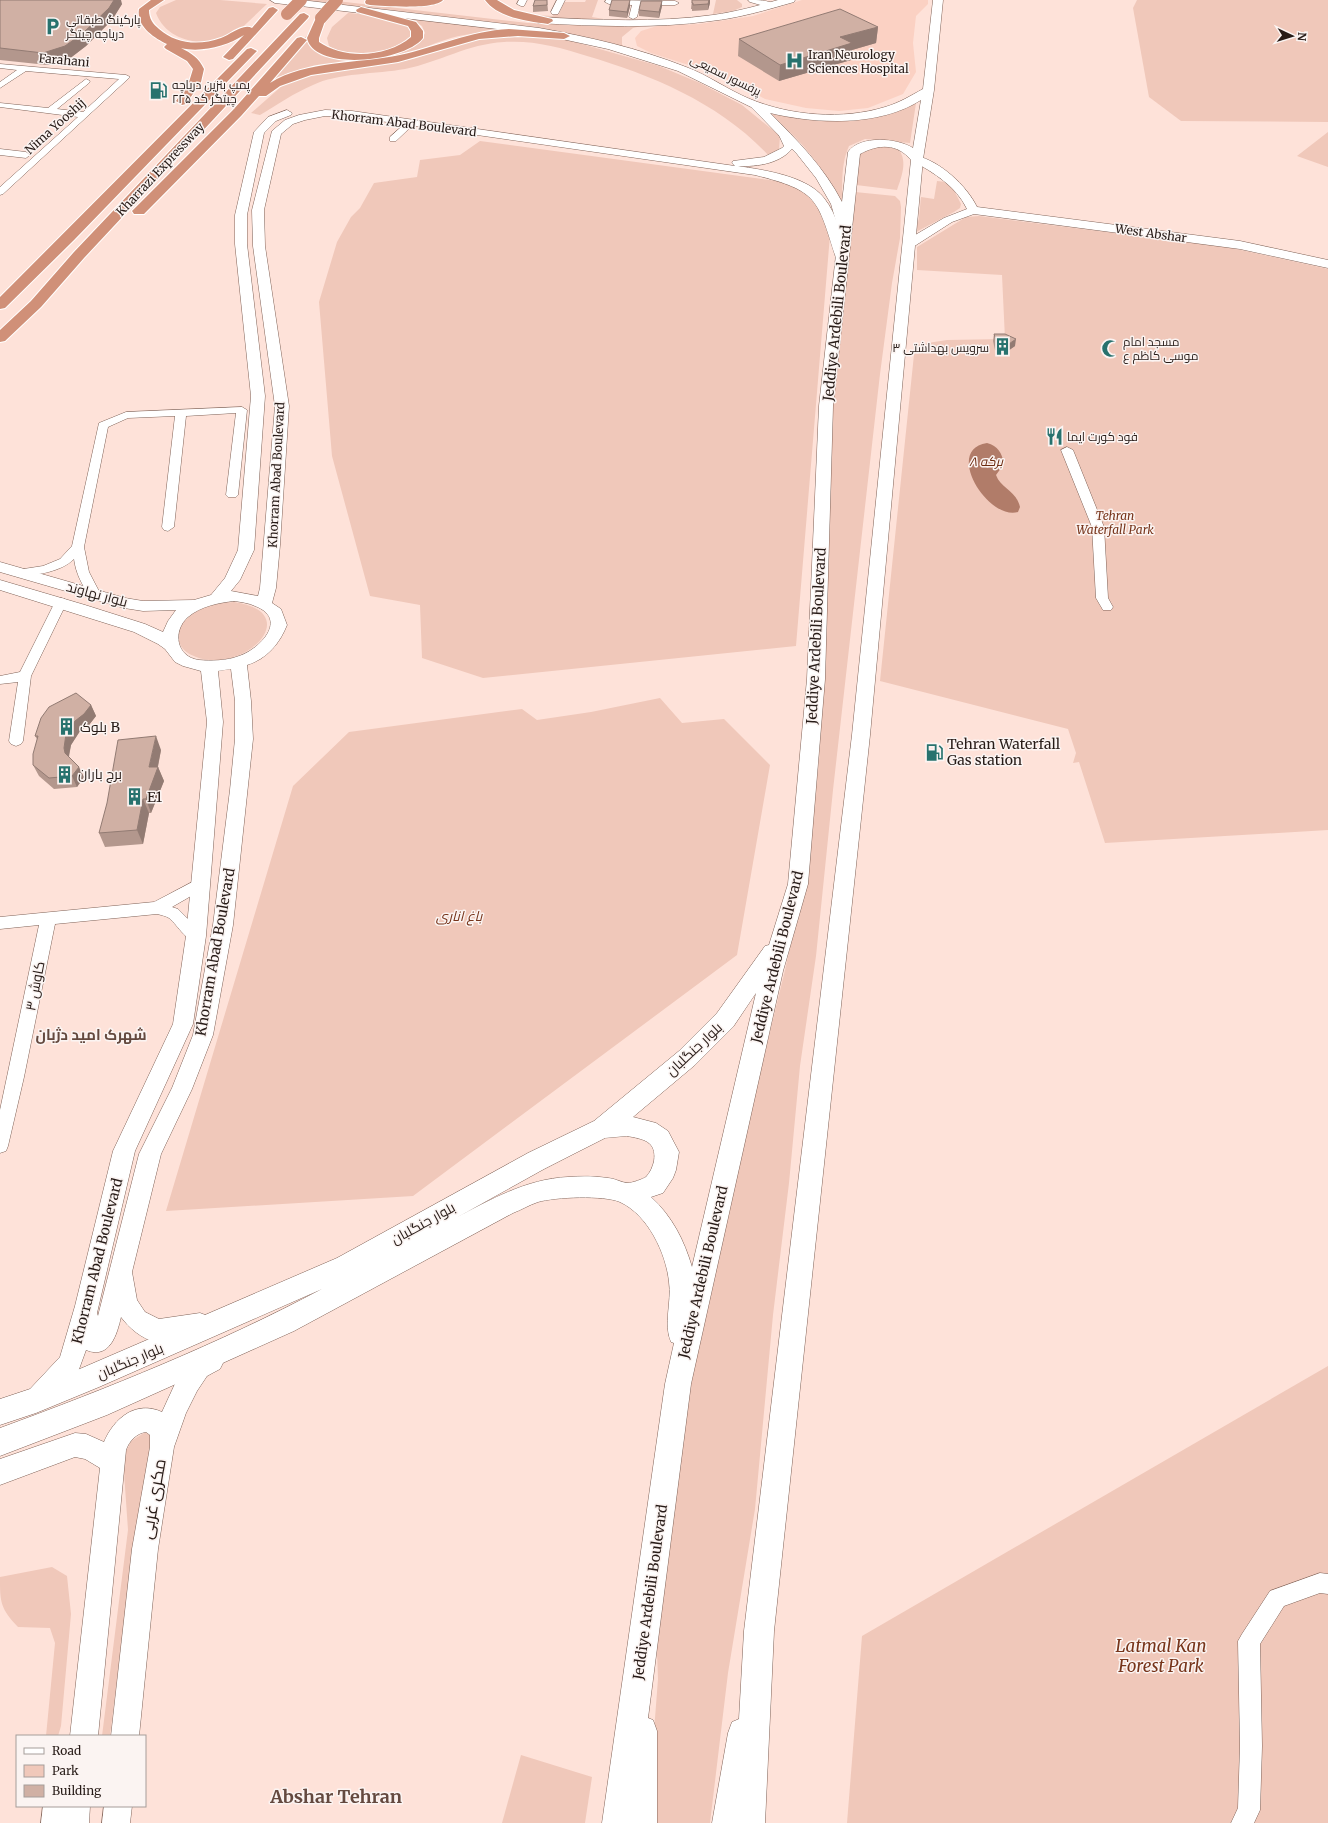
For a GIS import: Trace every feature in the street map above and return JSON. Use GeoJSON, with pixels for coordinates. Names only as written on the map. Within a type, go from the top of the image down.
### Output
{"type":"FeatureCollection","features":[{"type":"Feature","properties":{"kind":"highway"},"geometry":{"type":"LineString","coordinates":[[159,0],[150,4],[144,9],[143,15],[154,32],[169,41],[184,45],[200,46],[227,41],[240,34],[275,3],[283,0]]}},
{"type":"Feature","properties":{"kind":"highway"},"geometry":{"type":"LineString","coordinates":[[263,0],[275,3]]}},
{"type":"Feature","properties":{"kind":"highway","name":"Kharrazi Expressway"},"geometry":{"type":"LineString","coordinates":[[0,305],[69,238],[301,0]]}},
{"type":"Feature","properties":{"kind":"highway","name":"Kharrazi Expressway"},"geometry":{"type":"LineString","coordinates":[[0,338],[36,304],[79,255],[320,0]]}},
{"type":"Feature","properties":{"kind":"highway"},"geometry":{"type":"LineString","coordinates":[[36,304],[67,280],[126,224],[237,113],[336,0]]}},
{"type":"Feature","properties":{"kind":"highway"},"geometry":{"type":"LineString","coordinates":[[362,6],[410,4],[438,0]]}},
{"type":"Feature","properties":{"kind":"highway"},"geometry":{"type":"LineString","coordinates":[[490,0],[504,10],[521,16],[551,16]]}},
{"type":"Feature","properties":{"kind":"highway"},"geometry":{"type":"LineString","coordinates":[[219,66],[252,34],[275,3]]}},
{"type":"Feature","properties":{"kind":"highway"},"geometry":{"type":"LineString","coordinates":[[321,18],[313,38],[314,43],[324,50],[341,55],[365,56],[391,53],[408,46],[417,38],[417,31],[412,24],[362,6]]}},
{"type":"Feature","properties":{"kind":"highway"},"geometry":{"type":"LineString","coordinates":[[133,12],[137,28],[140,33],[182,52],[194,60],[199,67],[200,74],[196,82],[172,113]]}},
{"type":"Feature","properties":{"kind":"highway"},"geometry":{"type":"LineString","coordinates":[[237,113],[268,88],[292,77],[313,72],[399,59],[473,37],[491,34],[506,32],[564,36]]}},
{"type":"Feature","properties":{"kind":"highway"},"geometry":{"type":"LineString","coordinates":[[182,101],[209,76]]}},
{"type":"Feature","properties":{"kind":"highway"},"geometry":{"type":"LineString","coordinates":[[69,238],[74,222],[157,130]]}},
{"type":"Feature","properties":{"kind":"main road"},"geometry":{"type":"LineString","coordinates":[[347,0],[362,6]]}},
{"type":"Feature","properties":{"kind":"main road"},"geometry":{"type":"LineString","coordinates":[[275,3],[362,6],[468,14],[551,16],[655,23],[713,18],[750,11],[790,0]]}},
{"type":"Feature","properties":{"kind":"main road"},"geometry":{"type":"LineString","coordinates":[[728,1823],[759,1631],[861,735],[917,159],[928,90],[938,0]]}},
{"type":"Feature","properties":{"kind":"main road","name":"پرفسور سمیعی"},"geometry":{"type":"LineString","coordinates":[[362,6],[539,31],[564,36],[645,56],[684,69],[754,105],[815,117],[840,117],[884,112],[908,103],[928,90]]}},
{"type":"Feature","properties":{"kind":"main road"},"geometry":{"type":"LineString","coordinates":[[645,56],[628,46],[627,38],[636,28],[655,23]]}},
{"type":"Feature","properties":{"kind":"main road"},"geometry":{"type":"LineString","coordinates":[[754,105],[782,131],[822,177],[837,204],[846,232]]}},
{"type":"Feature","properties":{"kind":"main road","name":"Jeddiye Ardebili Boulevard"},"geometry":{"type":"LineString","coordinates":[[618,1823],[678,1384],[772,971],[798,884],[816,679],[826,406],[854,152],[863,146],[876,143],[890,143],[905,147],[913,153],[917,159]]}},
{"type":"Feature","properties":{"kind":"main road","name":"بلوار جنگلبان"},"geometry":{"type":"LineString","coordinates":[[0,1412],[36,1400],[229,1318],[346,1266],[536,1161],[602,1128],[687,1058],[725,1020],[781,940]]}},
{"type":"Feature","properties":{"kind":"main road"},"geometry":{"type":"LineString","coordinates":[[602,1128],[627,1126],[648,1130],[660,1138],[667,1152],[664,1170],[654,1185],[628,1194]]}},
{"type":"Feature","properties":{"kind":"main road","name":"بلوار جنگلبان"},"geometry":{"type":"LineString","coordinates":[[0,1442],[97,1406],[285,1322],[504,1206],[536,1192],[567,1187],[605,1188],[628,1194],[654,1216],[671,1241],[682,1282],[678,1384]]}},
{"type":"Feature","properties":{"kind":"main road"},"geometry":{"type":"LineString","coordinates":[[749,1823],[759,1631]]}},
{"type":"Feature","properties":{"kind":"main road"},"geometry":{"type":"LineString","coordinates":[[641,1823],[643,1648]]}},
{"type":"Feature","properties":{"kind":"street"},"geometry":{"type":"LineString","coordinates":[[551,16],[560,0]]}},
{"type":"Feature","properties":{"kind":"street"},"geometry":{"type":"LineString","coordinates":[[742,0],[746,2],[750,11]]}},
{"type":"Feature","properties":{"kind":"street"},"geometry":{"type":"LineString","coordinates":[[753,0],[771,5]]}},
{"type":"Feature","properties":{"kind":"street"},"geometry":{"type":"LineString","coordinates":[[633,18],[636,1]]}},
{"type":"Feature","properties":{"kind":"street"},"geometry":{"type":"LineString","coordinates":[[609,3],[636,1],[675,4]]}},
{"type":"Feature","properties":{"kind":"street"},"geometry":{"type":"LineString","coordinates":[[0,72],[4,66]]}},
{"type":"Feature","properties":{"kind":"street","name":"Farahani"},"geometry":{"type":"LineString","coordinates":[[4,66],[126,78]]}},
{"type":"Feature","properties":{"kind":"street"},"geometry":{"type":"LineString","coordinates":[[0,86],[24,68]]}},
{"type":"Feature","properties":{"kind":"street","name":"Nima Yooshij"},"geometry":{"type":"LineString","coordinates":[[1,189],[126,78]]}},
{"type":"Feature","properties":{"kind":"street"},"geometry":{"type":"LineString","coordinates":[[50,111],[86,81]]}},
{"type":"Feature","properties":{"kind":"street"},"geometry":{"type":"LineString","coordinates":[[0,105],[85,115]]}},
{"type":"Feature","properties":{"kind":"street","name":"Khorram Abad Boulevard"},"geometry":{"type":"LineString","coordinates":[[217,598],[232,580],[246,550],[258,396],[241,244],[241,215],[259,132],[272,119],[283,114],[321,106],[353,107],[440,123],[755,172],[785,179],[798,185],[820,200],[842,258]]}},
{"type":"Feature","properties":{"kind":"street","name":"Khorram Abad Boulevard"},"geometry":{"type":"LineString","coordinates":[[264,603],[268,588],[272,545],[282,406],[259,246],[258,210],[276,133],[289,122],[303,117],[325,113],[346,114],[412,122],[440,123],[740,163],[768,159],[781,155],[788,150],[789,146],[782,131]]}},
{"type":"Feature","properties":{"kind":"street"},"geometry":{"type":"LineString","coordinates":[[393,139],[412,122]]}},
{"type":"Feature","properties":{"kind":"street"},"geometry":{"type":"LineString","coordinates":[[1,152],[26,155]]}},
{"type":"Feature","properties":{"kind":"street"},"geometry":{"type":"LineString","coordinates":[[909,244],[948,220],[973,210],[964,192],[953,182],[917,159]]}},
{"type":"Feature","properties":{"kind":"street"},"geometry":{"type":"LineString","coordinates":[[740,163],[775,168],[778,171],[771,174],[755,172]]}},
{"type":"Feature","properties":{"kind":"street","name":"West Abshar"},"geometry":{"type":"LineString","coordinates":[[973,210],[1240,244],[1328,264]]}},
{"type":"Feature","properties":{"kind":"street"},"geometry":{"type":"LineString","coordinates":[[95,595],[87,584],[81,568],[78,547],[103,425],[126,415],[257,409]]}},
{"type":"Feature","properties":{"kind":"street"},"geometry":{"type":"LineString","coordinates":[[232,495],[242,410]]}},
{"type":"Feature","properties":{"kind":"street"},"geometry":{"type":"LineString","coordinates":[[168,527],[181,412]]}},
{"type":"Feature","properties":{"kind":"street"},"geometry":{"type":"LineString","coordinates":[[1067,450],[1098,527],[1102,598],[1107,607]]}},
{"type":"Feature","properties":{"kind":"street"},"geometry":{"type":"LineString","coordinates":[[236,456],[253,456]]}},
{"type":"Feature","properties":{"kind":"street"},"geometry":{"type":"LineString","coordinates":[[21,573],[45,569],[64,562],[78,547]]}},
{"type":"Feature","properties":{"kind":"street","name":"بلوار نهاوند"},"geometry":{"type":"LineString","coordinates":[[0,567],[124,603],[143,606],[171,607],[195,605]]}},
{"type":"Feature","properties":{"kind":"street","name":"بلوار نهاوند"},"geometry":{"type":"LineString","coordinates":[[0,585],[61,602],[126,623],[161,637],[170,645]]}},
{"type":"Feature","properties":{"kind":"street"},"geometry":{"type":"LineString","coordinates":[[234,596],[245,597],[264,603],[274,611],[279,622],[278,634],[270,646],[257,656],[239,663],[208,667],[195,665],[183,660],[175,654],[170,645],[169,634],[173,624],[182,613],[195,605],[217,598],[234,596]]}},
{"type":"Feature","properties":{"kind":"street"},"geometry":{"type":"LineString","coordinates":[[16,741],[25,676],[61,602]]}},
{"type":"Feature","properties":{"kind":"street","name":"Khorram Abad Boulevard"},"geometry":{"type":"LineString","coordinates":[[229,1318],[157,1331],[137,1320],[126,1304],[121,1272],[150,1154],[182,1089],[203,1036],[223,925],[240,782],[244,739],[243,701],[239,663]]}},
{"type":"Feature","properties":{"kind":"street","name":"Khorram Abad Boulevard"},"geometry":{"type":"LineString","coordinates":[[36,1400],[70,1364],[87,1306],[106,1221],[124,1151],[183,1024],[196,936],[215,722],[208,667]]}},
{"type":"Feature","properties":{"kind":"street"},"geometry":{"type":"LineString","coordinates":[[0,680],[25,676]]}},
{"type":"Feature","properties":{"kind":"street"},"geometry":{"type":"LineString","coordinates":[[157,908],[200,884]]}},
{"type":"Feature","properties":{"kind":"street"},"geometry":{"type":"LineString","coordinates":[[0,923],[157,908],[173,913],[196,936]]}},
{"type":"Feature","properties":{"kind":"street","name":"کاوش ۳"},"geometry":{"type":"LineString","coordinates":[[0,1146],[16,1077],[48,919]]}},
{"type":"Feature","properties":{"kind":"street"},"geometry":{"type":"LineString","coordinates":[[87,1306],[86,1331],[89,1340],[97,1341],[105,1334],[121,1272]]}},
{"type":"Feature","properties":{"kind":"street","name":"مکری غربی"},"geometry":{"type":"LineString","coordinates":[[125,1735],[144,1549],[162,1447],[175,1409],[188,1383],[199,1368],[285,1322]]}},
{"type":"Feature","properties":{"kind":"street"},"geometry":{"type":"LineString","coordinates":[[84,1735],[114,1450],[118,1438],[135,1421],[149,1419],[156,1422],[162,1432],[162,1447]]}},
{"type":"Feature","properties":{"kind":"street"},"geometry":{"type":"LineString","coordinates":[[0,1472],[75,1445],[85,1445],[113,1463]]}},
{"type":"Feature","properties":{"kind":"street"},"geometry":{"type":"LineString","coordinates":[[1242,1823],[1250,1810],[1251,1746],[1249,1641],[1277,1598],[1320,1583],[1328,1584]]}},
{"type":"Feature","properties":{"kind":"street"},"geometry":{"type":"LineString","coordinates":[[74,1735],[90,1681]]}},
{"type":"Feature","properties":{"kind":"street"},"geometry":{"type":"LineString","coordinates":[[52,1823],[54,1807]]}},
{"type":"Feature","properties":{"kind":"street"},"geometry":{"type":"LineString","coordinates":[[75,1823],[76,1807]]}},
{"type":"Feature","properties":{"kind":"street"},"geometry":{"type":"LineString","coordinates":[[116,1823],[118,1807]]}},
{"type":"Feature","properties":{"kind":"shaded area","name":"Iran Neurology Sciences Hospital"},"geometry":{"type":"Polygon","coordinates":[[[802,0],[928,0],[928,4],[916,16],[913,43],[916,72],[903,94],[868,108],[839,111],[806,108],[765,99],[740,85],[701,69],[651,53],[637,46],[635,38],[641,31],[657,26],[699,24],[753,16],[802,0]]]}},
{"type":"Feature","properties":{"kind":"green space"},"geometry":{"type":"Polygon","coordinates":[[[176,0],[220,0],[267,4],[230,37],[215,41],[197,42],[180,38],[166,28],[156,13],[160,7],[176,0]]]}},
{"type":"Feature","properties":{"kind":"green space"},"geometry":{"type":"Polygon","coordinates":[[[298,0],[328,0],[528,23],[641,26],[633,28],[622,37],[622,45],[631,50],[599,40],[553,31],[298,0]]]}},
{"type":"Feature","properties":{"kind":"green space"},"geometry":{"type":"Polygon","coordinates":[[[586,0],[598,0],[592,17],[610,20],[553,19],[533,15],[553,16],[559,14],[564,2],[585,2],[586,0]]]}},
{"type":"Feature","properties":{"kind":"green space"},"geometry":{"type":"Polygon","coordinates":[[[716,0],[737,0],[742,4],[742,7],[733,11],[713,14],[716,0]]]}},
{"type":"Feature","properties":{"kind":"green space"},"geometry":{"type":"Polygon","coordinates":[[[1137,0],[1328,0],[1328,122],[1181,121],[1149,97],[1133,8],[1137,0]]]}},
{"type":"Feature","properties":{"kind":"green space"},"geometry":{"type":"Polygon","coordinates":[[[348,13],[383,17],[401,22],[413,31],[410,40],[380,52],[370,54],[349,54],[339,51],[329,46],[327,38],[332,27],[348,13]]]}},
{"type":"Feature","properties":{"kind":"green space"},"geometry":{"type":"Polygon","coordinates":[[[412,19],[506,30],[458,36],[390,58],[304,69],[272,80],[257,88],[313,29],[312,45],[359,57],[374,59],[391,56],[408,50],[421,39],[425,33],[422,26],[412,19]]]}},
{"type":"Feature","properties":{"kind":"green space"},"geometry":{"type":"Polygon","coordinates":[[[499,34],[561,38],[659,66],[700,83],[742,105],[780,136],[779,150],[768,155],[749,137],[707,106],[660,82],[636,72],[577,53],[556,47],[525,42],[491,43],[405,69],[334,78],[323,81],[292,95],[260,115],[251,113],[283,85],[304,77],[413,59],[471,40],[499,34]]]}},
{"type":"Feature","properties":{"kind":"green space"},"geometry":{"type":"Polygon","coordinates":[[[916,103],[910,143],[865,139],[849,146],[843,172],[843,219],[834,195],[819,166],[795,137],[769,114],[831,121],[860,120],[889,114],[916,103]]]}},
{"type":"Feature","properties":{"kind":"green space"},"geometry":{"type":"Polygon","coordinates":[[[1328,132],[1328,167],[1297,156],[1328,132]]]}},
{"type":"Feature","properties":{"kind":"green space"},"geometry":{"type":"Polygon","coordinates":[[[480,141],[792,183],[815,197],[831,223],[796,646],[483,678],[422,658],[420,605],[370,596],[332,456],[319,302],[337,242],[351,217],[360,208],[374,183],[417,177],[420,160],[460,155],[480,141]]]}},
{"type":"Feature","properties":{"kind":"green space"},"geometry":{"type":"Polygon","coordinates":[[[883,146],[899,150],[902,155],[903,170],[897,190],[856,185],[860,154],[865,150],[883,146]]]}},
{"type":"Feature","properties":{"kind":"green space"},"geometry":{"type":"Polygon","coordinates":[[[937,181],[947,182],[953,188],[961,204],[960,208],[916,232],[921,197],[934,199],[937,181]]]}},
{"type":"Feature","properties":{"kind":"green space"},"geometry":{"type":"Polygon","coordinates":[[[855,192],[895,196],[900,201],[900,238],[892,283],[880,374],[833,790],[816,956],[800,1066],[789,1183],[773,1315],[755,1509],[728,1673],[710,1823],[647,1823],[658,1679],[655,1599],[681,1440],[714,1262],[785,970],[802,893],[809,847],[819,761],[822,708],[831,408],[855,192]]]}},
{"type":"Feature","properties":{"kind":"green space","name":"Tehran Waterfall Park"},"geometry":{"type":"Polygon","coordinates":[[[979,216],[1227,247],[1328,269],[1328,830],[1105,843],[1079,762],[1073,763],[1076,753],[1068,729],[880,681],[915,345],[947,340],[1005,339],[1002,275],[917,270],[917,247],[966,217],[979,216]]]}},
{"type":"Feature","properties":{"kind":"green space"},"geometry":{"type":"Polygon","coordinates":[[[234,602],[255,608],[265,617],[267,629],[260,640],[249,650],[233,657],[215,660],[196,657],[183,649],[178,637],[181,626],[191,615],[211,605],[234,602]]]}},
{"type":"Feature","properties":{"kind":"green space","name":"باغ اناری"},"geometry":{"type":"Polygon","coordinates":[[[660,698],[682,723],[724,719],[770,765],[737,955],[413,1196],[166,1211],[293,786],[349,732],[522,709],[537,720],[591,712],[660,698]]]}},
{"type":"Feature","properties":{"kind":"green space","name":"Latmal Kan Forest Park"},"geometry":{"type":"Polygon","coordinates":[[[1328,1366],[1328,1823],[847,1823],[862,1636],[1328,1366]]]}},
{"type":"Feature","properties":{"kind":"green space"},"geometry":{"type":"Polygon","coordinates":[[[152,1432],[156,1444],[134,1541],[110,1735],[102,1735],[128,1530],[123,1458],[131,1441],[144,1433],[152,1432]]]}},
{"type":"Feature","properties":{"kind":"green space"},"geometry":{"type":"Polygon","coordinates":[[[52,1567],[67,1576],[71,1614],[61,1726],[58,1735],[46,1735],[55,1643],[50,1628],[18,1627],[8,1615],[2,1604],[0,1577],[52,1567]]]}},
{"type":"Feature","properties":{"kind":"green space"},"geometry":{"type":"Polygon","coordinates":[[[521,1755],[592,1777],[585,1823],[502,1823],[521,1755]]]}},
{"type":"Feature","properties":{"kind":"water","name":"برکه ۸"},"geometry":{"type":"Polygon","coordinates":[[[987,443],[997,448],[1001,453],[1004,464],[996,475],[1001,484],[1012,493],[1018,501],[1020,507],[1018,512],[1007,512],[995,506],[984,496],[975,484],[970,470],[969,458],[975,448],[987,443]]]}},
{"type":"Feature","properties":{"kind":"building","name":"پارکینگ طبقاتی دریاچه چیتگر"},"geometry":{"type":"Polygon","coordinates":[[[0,0],[114,0],[109,8],[82,34],[65,46],[43,53],[0,48],[0,0]]]}},
{"type":"Feature","properties":{"kind":"building"},"geometry":{"type":"Polygon","coordinates":[[[535,0],[547,0],[547,5],[533,6],[535,0]]]}},
{"type":"Feature","properties":{"kind":"building"},"geometry":{"type":"Polygon","coordinates":[[[612,0],[630,0],[627,12],[609,10],[612,0]]]}},
{"type":"Feature","properties":{"kind":"building"},"geometry":{"type":"Polygon","coordinates":[[[692,0],[709,0],[708,4],[693,5],[692,0]]]}},
{"type":"Feature","properties":{"kind":"building"},"geometry":{"type":"Polygon","coordinates":[[[641,1],[662,1],[659,12],[639,10],[641,1]]]}},
{"type":"Feature","properties":{"kind":"building"},"geometry":{"type":"Polygon","coordinates":[[[840,9],[878,27],[840,37],[852,43],[780,65],[739,39],[840,9]]]}},
{"type":"Feature","properties":{"kind":"building"},"geometry":{"type":"Polygon","coordinates":[[[994,334],[1005,334],[1016,339],[1006,346],[1001,345],[997,343],[994,334]]]}},
{"type":"Feature","properties":{"kind":"building"},"geometry":{"type":"Polygon","coordinates":[[[76,693],[91,705],[84,714],[75,721],[66,734],[64,748],[65,753],[79,767],[72,776],[49,778],[33,765],[33,754],[38,736],[35,736],[41,718],[49,707],[76,693]]]}},
{"type":"Feature","properties":{"kind":"building","name":"E1"},"geometry":{"type":"Polygon","coordinates":[[[156,736],[149,767],[158,767],[146,799],[143,799],[137,830],[99,833],[107,803],[118,740],[156,736]]]}},
{"type":"Feature","properties":{"kind":"place","name":"پارکینگ طبقاتی دریاچه چیتگر"},"geometry":{"type":"Point","coordinates":[53,26]}},
{"type":"Feature","properties":{"kind":"place","name":"Iran Neurology Sciences Hospital"},"geometry":{"type":"Point","coordinates":[795,61]}},
{"type":"Feature","properties":{"kind":"place","name":"پمپ بنزین دریاچه چیتگر کد ۲۲۵"},"geometry":{"type":"Point","coordinates":[159,91]}},
{"type":"Feature","properties":{"kind":"place","name":"سرویس بهداشتی ۳"},"geometry":{"type":"Point","coordinates":[1002,347]}},
{"type":"Feature","properties":{"kind":"place","name":"مسجد امام موسی کاظم ع"},"geometry":{"type":"Point","coordinates":[1110,348]}},
{"type":"Feature","properties":{"kind":"place","name":"فود کورت ایما"},"geometry":{"type":"Point","coordinates":[1054,436]}},
{"type":"Feature","properties":{"kind":"place","name":"بلوک B"},"geometry":{"type":"Point","coordinates":[67,727]}},
{"type":"Feature","properties":{"kind":"place","name":"Tehran Waterfall Gas station"},"geometry":{"type":"Point","coordinates":[934,752]}},
{"type":"Feature","properties":{"kind":"place","name":"برج باران"},"geometry":{"type":"Point","coordinates":[65,774]}},
{"type":"Feature","properties":{"kind":"place","name":"E1"},"geometry":{"type":"Point","coordinates":[134,797]}},
{"type":"Feature","properties":{"kind":"district","name":"شهرک امید دژبان"},"geometry":{"type":"Point","coordinates":[91,1034]}},
{"type":"Feature","properties":{"kind":"district","name":"Abshar Tehran"},"geometry":{"type":"Point","coordinates":[336,1796]}}]}
